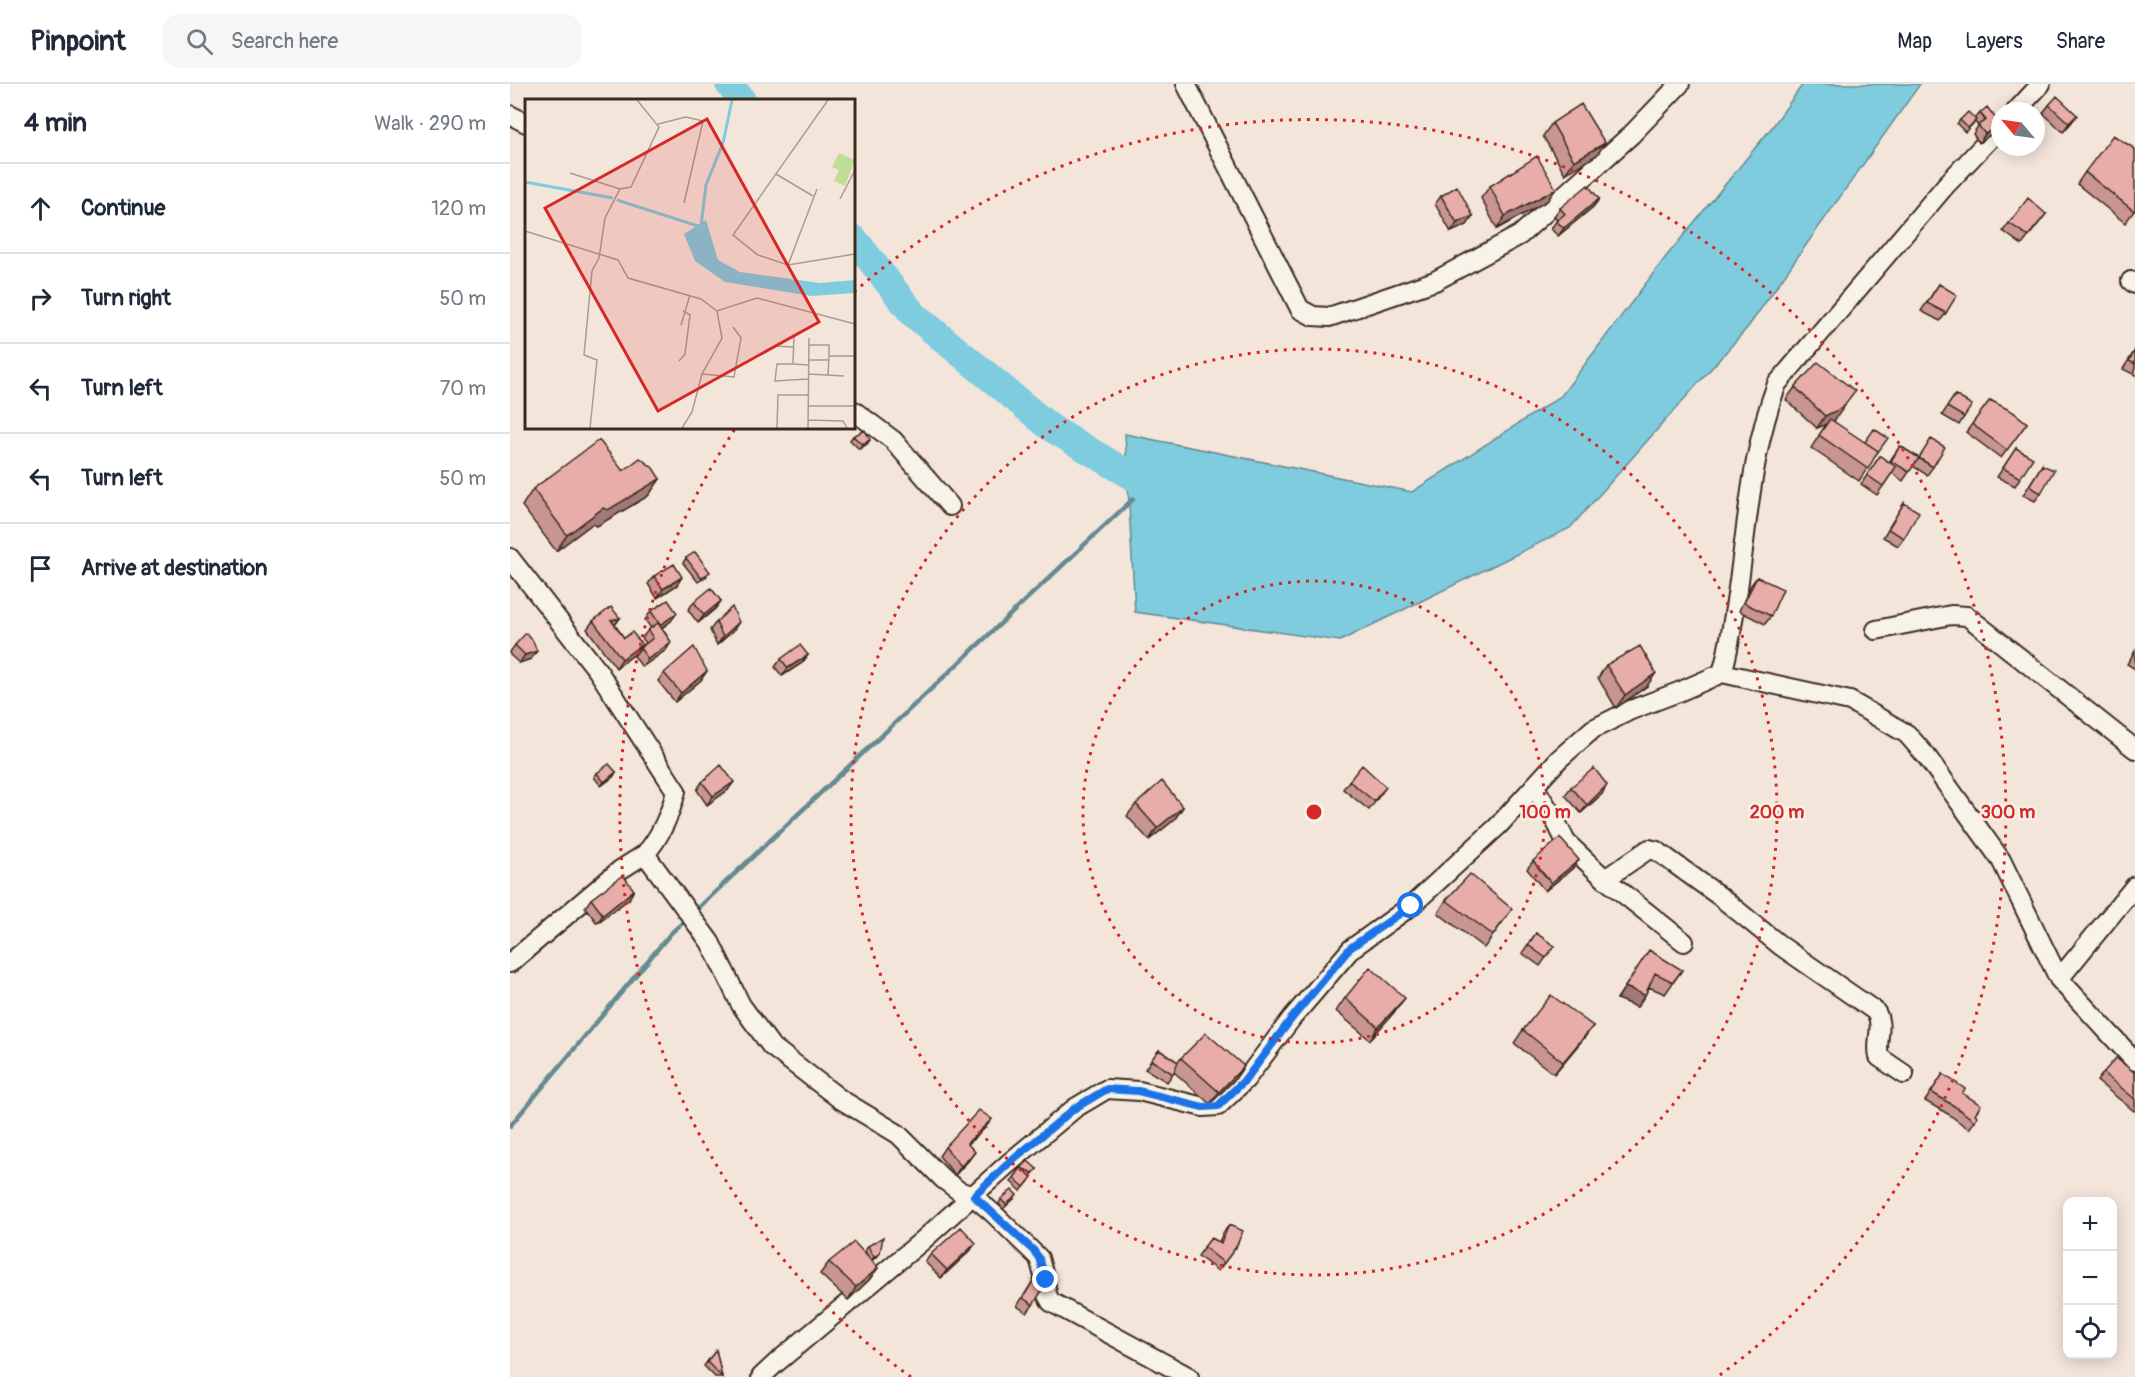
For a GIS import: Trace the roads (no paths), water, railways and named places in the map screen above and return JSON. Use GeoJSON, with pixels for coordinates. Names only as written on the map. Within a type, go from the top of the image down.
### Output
{"type":"FeatureCollection","features":[{"type":"Feature","properties":{"kind":"street"},"geometry":{"type":"LineString","coordinates":[[1186,84],[1300,309],[1312,316],[1329,317],[1435,281],[1520,235],[1624,141],[1680,84]]}},
{"type":"Feature","properties":{"kind":"street"},"geometry":{"type":"LineString","coordinates":[[2025,102],[2042,84]]}},
{"type":"Feature","properties":{"kind":"street"},"geometry":{"type":"LineString","coordinates":[[510,115],[525,122]]}},
{"type":"Feature","properties":{"kind":"street"},"geometry":{"type":"LineString","coordinates":[[1722,673],[1737,599],[1764,424],[1777,384],[1946,185],[1991,138]]}},
{"type":"Feature","properties":{"kind":"street"},"geometry":{"type":"LineString","coordinates":[[855,412],[893,440],[950,506]]}},
{"type":"Feature","properties":{"kind":"street"},"geometry":{"type":"LineString","coordinates":[[510,558],[598,671],[676,791],[673,803],[653,845],[645,854],[620,870],[510,963]]}},
{"type":"Feature","properties":{"kind":"street"},"geometry":{"type":"LineString","coordinates":[[1876,630],[1951,615],[1967,616],[2135,749]]}},
{"type":"Feature","properties":{"kind":"street"},"geometry":{"type":"LineString","coordinates":[[761,1377],[1075,1108],[1107,1089],[1138,1091],[1203,1107],[1218,1106],[1246,1079],[1292,1018],[1350,948],[1411,906],[1498,826],[1559,759],[1593,729],[1630,710],[1722,673],[1850,701],[1907,734],[1927,757],[2001,860],[2059,979],[2135,1061]]}},
{"type":"Feature","properties":{"kind":"street"},"geometry":{"type":"LineString","coordinates":[[1534,786],[1566,842],[1605,879],[1684,942]]}},
{"type":"Feature","properties":{"kind":"street"},"geometry":{"type":"LineString","coordinates":[[1605,879],[1649,849],[1657,851],[1718,895],[1781,946],[1875,1011],[1880,1023],[1879,1057],[1904,1074]]}},
{"type":"Feature","properties":{"kind":"street"},"geometry":{"type":"LineString","coordinates":[[645,854],[710,942],[741,1005],[771,1046],[840,1099],[898,1134],[943,1179],[959,1191],[974,1196],[1034,1251],[1039,1258],[1046,1280],[1047,1295],[1051,1302],[1189,1377]]}},
{"type":"Feature","properties":{"kind":"street"},"geometry":{"type":"LineString","coordinates":[[2059,979],[2135,886]]}},
{"type":"Feature","properties":{"kind":"water"},"geometry":{"type":"Polygon","coordinates":[[[1803,84],[1920,84],[1748,327],[1570,528],[1340,641],[1135,612],[1125,434],[1412,492],[1561,396],[1665,258],[1773,126],[1803,84]]]}},
{"type":"Feature","properties":{"kind":"waterway"},"geometry":{"type":"LineString","coordinates":[[729,84],[741,99]]}},
{"type":"Feature","properties":{"kind":"waterway"},"geometry":{"type":"LineString","coordinates":[[855,240],[913,314],[1051,428],[1159,492]]}},
{"type":"Feature","properties":{"kind":"waterway"},"geometry":{"type":"LineString","coordinates":[[694,912],[1133,499]]}},
{"type":"Feature","properties":{"kind":"waterway"},"geometry":{"type":"LineString","coordinates":[[510,1126],[671,933],[688,918]]}}]}
